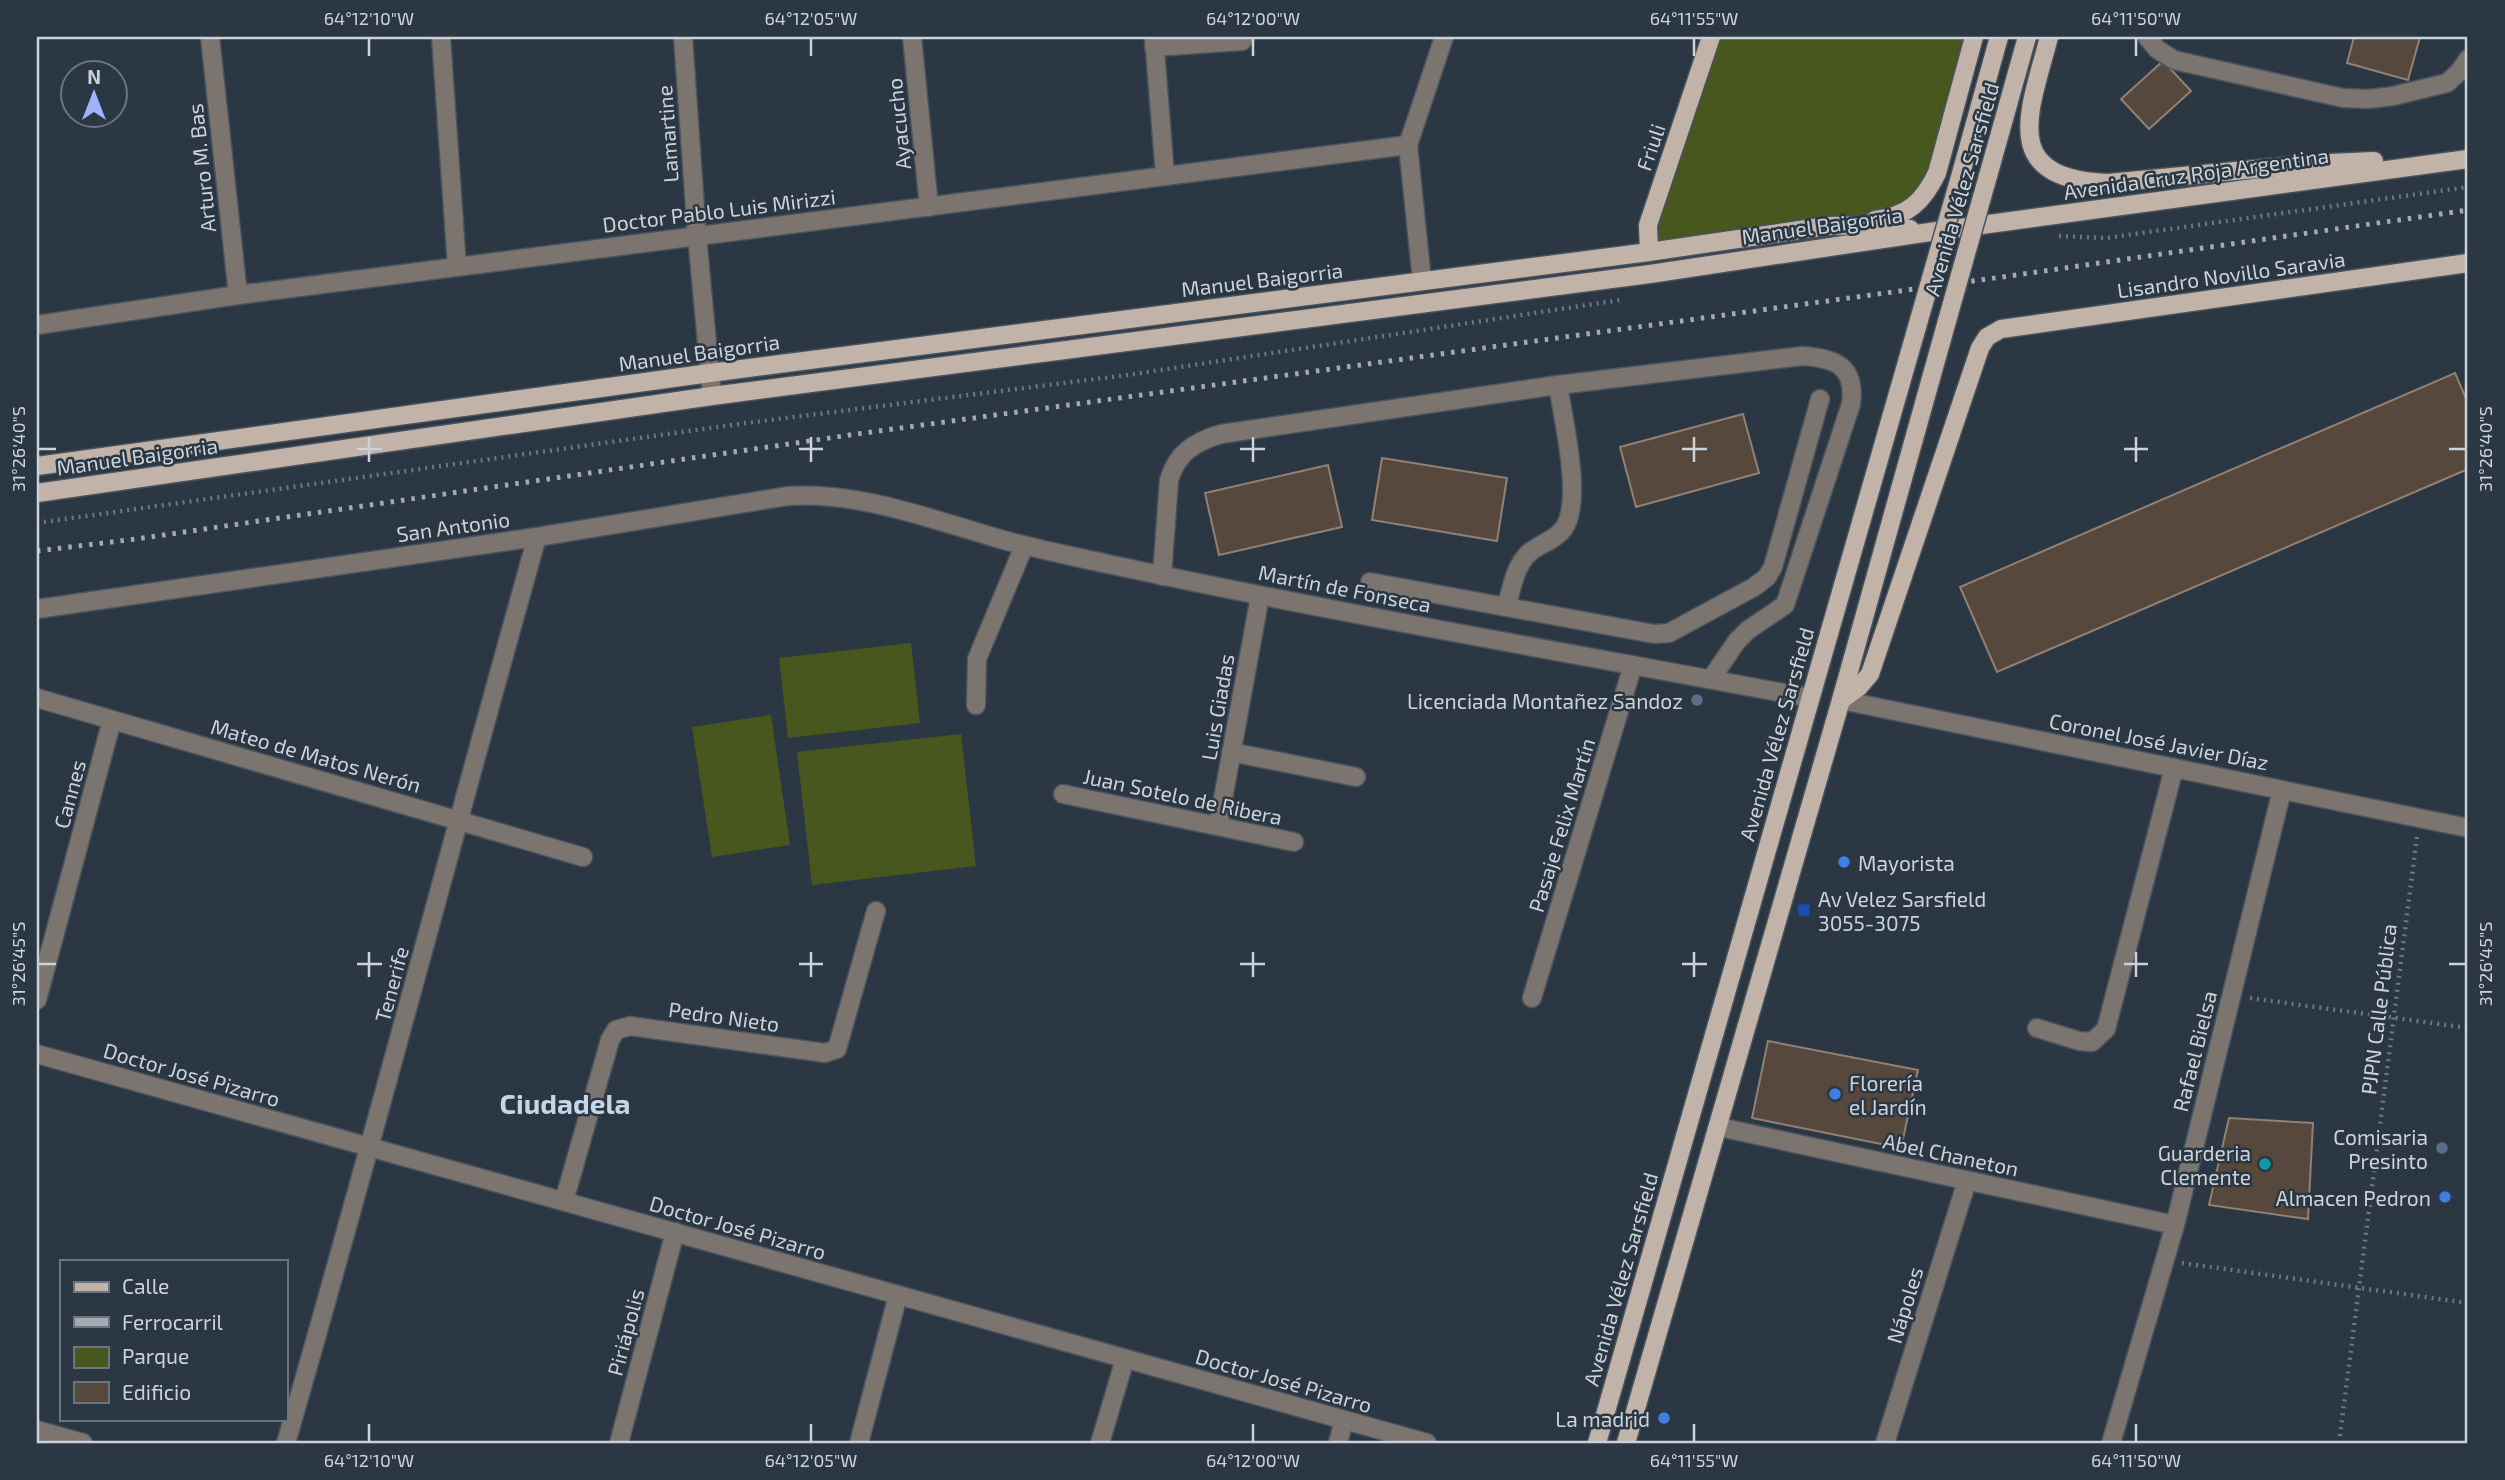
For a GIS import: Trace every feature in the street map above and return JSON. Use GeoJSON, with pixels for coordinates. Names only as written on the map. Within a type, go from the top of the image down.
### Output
{"type":"FeatureCollection","features":[{"type":"Feature","properties":{"kind":"main road","name":"Friuli"},"geometry":{"type":"LineString","coordinates":[[1649,252],[1648,225],[1711,37]]}},
{"type":"Feature","properties":{"kind":"main road"},"geometry":{"type":"LineString","coordinates":[[1827,226],[1886,219],[1919,203],[1937,173],[1974,37]]}},
{"type":"Feature","properties":{"kind":"main road","name":"Avenida Vélez Sarsfield"},"geometry":{"type":"LineString","coordinates":[[1597,1443],[1999,37]]}},
{"type":"Feature","properties":{"kind":"main road","name":"Avenida Vélez Sarsfield"},"geometry":{"type":"LineString","coordinates":[[1626,1443],[1841,700],[2027,37]]}},
{"type":"Feature","properties":{"kind":"main road"},"geometry":{"type":"LineString","coordinates":[[2049,37],[2028,121],[2029,136],[2039,161],[2047,170],[2061,176],[2086,182],[2108,183],[2310,164],[2468,157]]}},
{"type":"Feature","properties":{"kind":"main road","name":"Avenida Cruz Roja Argentina"},"geometry":{"type":"LineString","coordinates":[[1930,232],[2468,157]]}},
{"type":"Feature","properties":{"kind":"main road","name":"Manuel Baigorria"},"geometry":{"type":"LineString","coordinates":[[37,466],[710,373],[1649,252],[1827,226],[1881,225],[1930,232]]}},
{"type":"Feature","properties":{"kind":"main road","name":"Manuel Baigorria"},"geometry":{"type":"LineString","coordinates":[[37,494],[712,396],[1650,274],[1930,232]]}},
{"type":"Feature","properties":{"kind":"main road","name":"Lisandro Novillo Saravia"},"geometry":{"type":"LineString","coordinates":[[1841,700],[1859,687],[1870,674],[1980,348],[1987,337],[2001,329],[2468,263]]}},
{"type":"Feature","properties":{"kind":"street","name":"Arturo M. Bas"},"geometry":{"type":"LineString","coordinates":[[210,37],[238,295]]}},
{"type":"Feature","properties":{"kind":"street"},"geometry":{"type":"LineString","coordinates":[[441,37],[457,267]]}},
{"type":"Feature","properties":{"kind":"street","name":"Lamartine"},"geometry":{"type":"LineString","coordinates":[[683,37],[712,396]]}},
{"type":"Feature","properties":{"kind":"street","name":"Ayacucho"},"geometry":{"type":"LineString","coordinates":[[912,37],[929,207]]}},
{"type":"Feature","properties":{"kind":"street"},"geometry":{"type":"LineString","coordinates":[[1165,176],[1154,42],[1242,41],[1245,37]]}},
{"type":"Feature","properties":{"kind":"street"},"geometry":{"type":"LineString","coordinates":[[1422,281],[1408,145],[1444,37]]}},
{"type":"Feature","properties":{"kind":"street"},"geometry":{"type":"LineString","coordinates":[[2147,37],[2157,49],[2175,60],[2343,98],[2393,96],[2447,83],[2468,59]]}},
{"type":"Feature","properties":{"kind":"street","name":"Doctor Pablo Luis Mirizzi"},"geometry":{"type":"LineString","coordinates":[[37,325],[238,295],[1408,145]]}},
{"type":"Feature","properties":{"kind":"street","name":"Friuli"},"geometry":{"type":"LineString","coordinates":[[1649,252],[1650,274]]}},
{"type":"Feature","properties":{"kind":"street"},"geometry":{"type":"LineString","coordinates":[[1162,576],[1169,480],[1179,457],[1202,439],[1558,385],[1802,356],[1832,360],[1844,368],[1850,378],[1853,391],[1851,404],[1785,605],[1748,630],[1737,641],[1711,680]]}},
{"type":"Feature","properties":{"kind":"street"},"geometry":{"type":"LineString","coordinates":[[1506,607],[1518,567],[1529,554],[1562,531],[1571,510],[1571,470],[1558,385]]}},
{"type":"Feature","properties":{"kind":"street"},"geometry":{"type":"LineString","coordinates":[[1370,582],[1654,634],[1669,633],[1754,587],[1767,577],[1773,567],[1820,399]]}},
{"type":"Feature","properties":{"kind":"street","name":"San Antonio"},"geometry":{"type":"LineString","coordinates":[[37,609],[537,537],[788,496],[842,496],[875,503]]}},
{"type":"Feature","properties":{"kind":"street","name":"Martín de Fonseca"},"geometry":{"type":"LineString","coordinates":[[875,503],[1024,546],[1162,576],[1810,698]]}},
{"type":"Feature","properties":{"kind":"street","name":"Tenerife"},"geometry":{"type":"LineString","coordinates":[[286,1443],[371,1147],[537,537]]}},
{"type":"Feature","properties":{"kind":"street"},"geometry":{"type":"LineString","coordinates":[[976,705],[977,659],[1024,546]]}},
{"type":"Feature","properties":{"kind":"street","name":"Luis Giadas"},"geometry":{"type":"LineString","coordinates":[[1218,826],[1260,596]]}},
{"type":"Feature","properties":{"kind":"street","name":"Pasaje Felix Martín"},"geometry":{"type":"LineString","coordinates":[[1532,998],[1633,665]]}},
{"type":"Feature","properties":{"kind":"street","name":"Mateo de Matos Nerón"},"geometry":{"type":"LineString","coordinates":[[37,698],[583,857]]}},
{"type":"Feature","properties":{"kind":"street","name":"Coronel José Javier Díaz"},"geometry":{"type":"LineString","coordinates":[[1841,700],[2468,828]]}},
{"type":"Feature","properties":{"kind":"street","name":"Cannes"},"geometry":{"type":"LineString","coordinates":[[37,1000],[112,720]]}},
{"type":"Feature","properties":{"kind":"street"},"geometry":{"type":"LineString","coordinates":[[1231,752],[1356,777]]}},
{"type":"Feature","properties":{"kind":"street"},"geometry":{"type":"LineString","coordinates":[[2037,1028],[2079,1041],[2092,1042],[2106,1029],[2175,768]]}},
{"type":"Feature","properties":{"kind":"street","name":"Rafael Bielsa"},"geometry":{"type":"LineString","coordinates":[[2111,1443],[2175,1225],[2282,790]]}},
{"type":"Feature","properties":{"kind":"street","name":"Juan Sotelo de Ribera"},"geometry":{"type":"LineString","coordinates":[[1063,794],[1294,842]]}},
{"type":"Feature","properties":{"kind":"street","name":"Pedro Nieto"},"geometry":{"type":"LineString","coordinates":[[564,1201],[610,1040],[616,1030],[630,1026],[825,1053],[837,1049],[876,911]]}},
{"type":"Feature","properties":{"kind":"street","name":"Doctor José Pizarro"},"geometry":{"type":"LineString","coordinates":[[37,1054],[1427,1443]]}},
{"type":"Feature","properties":{"kind":"street","name":"Abel Chaneton"},"geometry":{"type":"LineString","coordinates":[[1718,1127],[2175,1225]]}},
{"type":"Feature","properties":{"kind":"street","name":"Nápoles"},"geometry":{"type":"LineString","coordinates":[[1885,1443],[1967,1181]]}},
{"type":"Feature","properties":{"kind":"street","name":"Piriápolis"},"geometry":{"type":"LineString","coordinates":[[619,1443],[675,1233]]}},
{"type":"Feature","properties":{"kind":"street"},"geometry":{"type":"LineString","coordinates":[[859,1443],[898,1295]]}},
{"type":"Feature","properties":{"kind":"street"},"geometry":{"type":"LineString","coordinates":[[1100,1443],[1125,1359]]}},
{"type":"Feature","properties":{"kind":"street"},"geometry":{"type":"LineString","coordinates":[[1338,1443],[1344,1420]]}},
{"type":"Feature","properties":{"kind":"street"},"geometry":{"type":"LineString","coordinates":[[37,1430],[83,1443]]}},
{"type":"Feature","properties":{"kind":"path"},"geometry":{"type":"LineString","coordinates":[[2057,236],[2106,238],[2468,187]]}},
{"type":"Feature","properties":{"kind":"path"},"geometry":{"type":"LineString","coordinates":[[37,523],[746,423],[1128,375],[1622,300]]}},
{"type":"Feature","properties":{"kind":"path","name":"PJPN Calle Pública"},"geometry":{"type":"LineString","coordinates":[[2339,1443],[2419,817]]}},
{"type":"Feature","properties":{"kind":"path"},"geometry":{"type":"LineString","coordinates":[[2231,995],[2468,1028]]}},
{"type":"Feature","properties":{"kind":"path"},"geometry":{"type":"LineString","coordinates":[[2164,1261],[2468,1303]]}},
{"type":"Feature","properties":{"kind":"green space"},"geometry":{"type":"Polygon","coordinates":[[[1711,37],[1974,37],[1937,173],[1896,216],[1649,252],[1711,37]]]}},
{"type":"Feature","properties":{"kind":"green space"},"geometry":{"type":"Polygon","coordinates":[[[911,643],[920,723],[788,738],[779,658],[911,643]]]}},
{"type":"Feature","properties":{"kind":"green space"},"geometry":{"type":"Polygon","coordinates":[[[771,715],[790,845],[712,857],[692,727],[771,715]]]}},
{"type":"Feature","properties":{"kind":"green space"},"geometry":{"type":"Polygon","coordinates":[[[961,734],[976,866],[812,885],[797,752],[961,734]]]}},
{"type":"Feature","properties":{"kind":"building"},"geometry":{"type":"Polygon","coordinates":[[[2354,37],[2420,37],[2408,80],[2347,63],[2354,37]]]}},
{"type":"Feature","properties":{"kind":"building"},"geometry":{"type":"Polygon","coordinates":[[[2163,61],[2191,91],[2149,129],[2121,99],[2163,61]]]}},
{"type":"Feature","properties":{"kind":"building"},"geometry":{"type":"Polygon","coordinates":[[[2455,373],[2468,403],[2468,469],[1997,672],[1960,587],[2455,373]]]}},
{"type":"Feature","properties":{"kind":"building"},"geometry":{"type":"Polygon","coordinates":[[[1743,414],[1759,473],[1636,507],[1620,447],[1743,414]]]}},
{"type":"Feature","properties":{"kind":"building"},"geometry":{"type":"Polygon","coordinates":[[[1382,458],[1507,478],[1497,541],[1372,520],[1382,458]]]}},
{"type":"Feature","properties":{"kind":"building"},"geometry":{"type":"Polygon","coordinates":[[[1328,465],[1342,527],[1219,555],[1205,493],[1328,465]]]}},
{"type":"Feature","properties":{"kind":"building","name":"Florería el Jardín"},"geometry":{"type":"Polygon","coordinates":[[[1768,1041],[1918,1070],[1901,1148],[1752,1118],[1768,1041]]]}},
{"type":"Feature","properties":{"kind":"building","name":"Guarderia Clemente"},"geometry":{"type":"Polygon","coordinates":[[[2229,1118],[2313,1123],[2308,1219],[2209,1205],[2229,1118]]]}},
{"type":"Feature","properties":{"kind":"railway"},"geometry":{"type":"LineString","coordinates":[[37,551],[2468,210]]}},
{"type":"Feature","properties":{"kind":"place","name":"Licenciada Montañez Sandoz"},"geometry":{"type":"Point","coordinates":[1697,700]}},
{"type":"Feature","properties":{"kind":"place","name":"Mayorista"},"geometry":{"type":"Point","coordinates":[1844,862]}},
{"type":"Feature","properties":{"kind":"place","name":"Av Velez Sarsfield 3055-3075"},"geometry":{"type":"Point","coordinates":[1804,910]}},
{"type":"Feature","properties":{"kind":"place","name":"Florería el Jardín"},"geometry":{"type":"Point","coordinates":[1835,1094]}},
{"type":"Feature","properties":{"kind":"place","name":"Comisaria Presinto"},"geometry":{"type":"Point","coordinates":[2442,1148]}},
{"type":"Feature","properties":{"kind":"place","name":"Guarderia Clemente"},"geometry":{"type":"Point","coordinates":[2265,1164]}},
{"type":"Feature","properties":{"kind":"place","name":"Almacen Pedron"},"geometry":{"type":"Point","coordinates":[2445,1197]}},
{"type":"Feature","properties":{"kind":"place","name":"La madrid"},"geometry":{"type":"Point","coordinates":[1664,1418]}},
{"type":"Feature","properties":{"kind":"district","name":"Ciudadela"},"geometry":{"type":"Point","coordinates":[565,1103]}}]}
